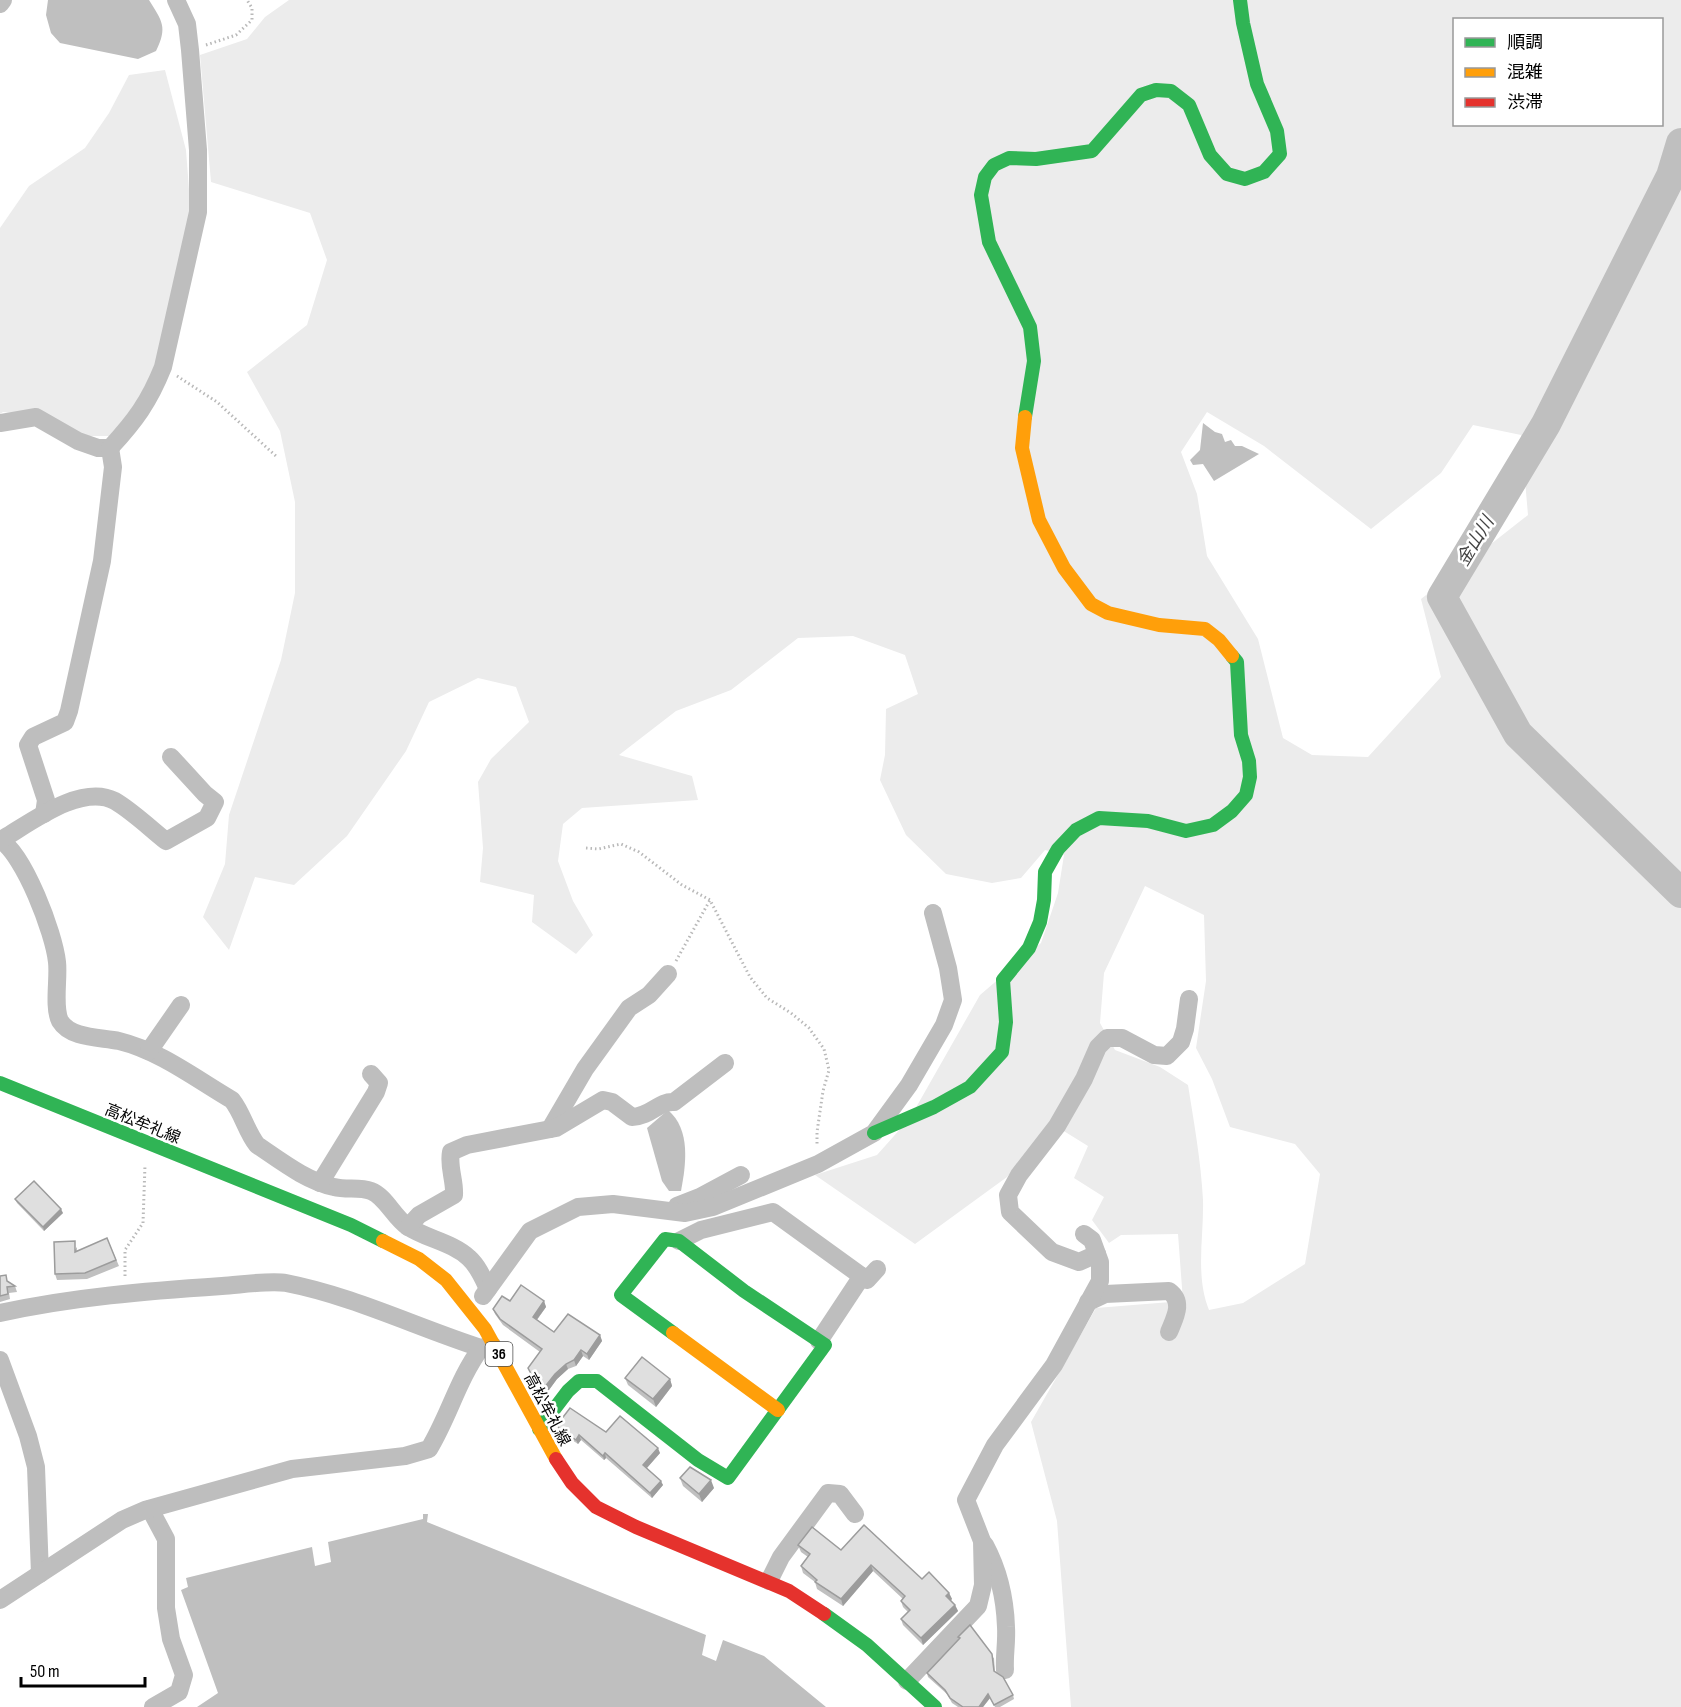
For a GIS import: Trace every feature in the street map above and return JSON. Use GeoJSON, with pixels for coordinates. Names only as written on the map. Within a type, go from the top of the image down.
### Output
{"type":"FeatureCollection","features":[{"type":"Feature","properties":{"kind":"street"},"geometry":{"type":"LineString","coordinates":[[0,4],[3,0]]}},
{"type":"Feature","properties":{"kind":"street"},"geometry":{"type":"LineString","coordinates":[[0,423],[36,417],[78,441],[98,448],[110,448],[135,420],[154,390],[162,367],[198,212],[198,150],[190,50],[187,24],[176,0]]}},
{"type":"Feature","properties":{"kind":"street"},"geometry":{"type":"LineString","coordinates":[[472,1312],[530,1232],[578,1206],[613,1204],[685,1213],[712,1208],[818,1164],[874,1133],[934,1107],[970,1087],[1002,1052],[1006,1023],[1003,980],[1029,948],[1040,922],[1045,872],[1058,849],[1076,830],[1099,818],[1148,821],[1186,831],[1213,825],[1232,811],[1246,795],[1250,777],[1249,761],[1241,735],[1237,662],[1229,651],[1205,629],[1159,625],[1108,613],[1091,604],[1064,568],[1039,520],[1022,448],[1034,361],[1030,327],[989,243],[981,195],[985,177],[994,165],[1009,158],[1036,159],[1092,151],[1141,95],[1156,90],[1171,92],[1189,105],[1210,155],[1227,174],[1245,179],[1264,172],[1280,154],[1277,131],[1257,84],[1240,0]]}},
{"type":"Feature","properties":{"kind":"street"},"geometry":{"type":"LineString","coordinates":[[44,814],[46,800],[28,744],[33,737],[65,722],[69,711],[102,561],[113,467],[110,448]]}},
{"type":"Feature","properties":{"kind":"street"},"geometry":{"type":"LineString","coordinates":[[171,757],[215,802],[207,818],[166,841],[114,801],[88,796],[44,814],[1,840],[12,850],[49,926],[57,959],[59,982],[56,1005],[60,1020],[68,1029],[79,1034],[119,1041],[149,1051],[232,1100],[241,1112],[250,1136],[257,1146],[320,1183],[371,1191],[382,1198],[397,1219],[408,1227],[462,1252],[476,1265],[488,1289]]}},
{"type":"Feature","properties":{"kind":"street"},"geometry":{"type":"LineString","coordinates":[[874,1133],[909,1085],[944,1025],[953,1000],[948,968],[933,913]]}},
{"type":"Feature","properties":{"kind":"street"},"geometry":{"type":"LineString","coordinates":[[550,1129],[585,1069],[628,1008],[649,995],[668,974]]}},
{"type":"Feature","properties":{"kind":"street"},"geometry":{"type":"LineString","coordinates":[[1097,1254],[1079,1262],[1052,1252],[1011,1212],[1008,1195],[1018,1175],[1057,1126],[1084,1079],[1098,1047],[1107,1038],[1122,1038],[1154,1055],[1167,1056],[1181,1042],[1190,999]]}},
{"type":"Feature","properties":{"kind":"street"},"geometry":{"type":"LineString","coordinates":[[149,1051],[181,1005]]}},
{"type":"Feature","properties":{"kind":"street"},"geometry":{"type":"LineString","coordinates":[[408,1227],[419,1215],[454,1194],[455,1184],[449,1162],[451,1152],[467,1145],[556,1128],[603,1100],[612,1102],[632,1117],[644,1116],[666,1102],[674,1102],[725,1063]]}},
{"type":"Feature","properties":{"kind":"street"},"geometry":{"type":"LineString","coordinates":[[320,1183],[376,1092],[379,1083],[371,1074]]}},
{"type":"Feature","properties":{"kind":"street","name":"高松牟礼線"},"geometry":{"type":"LineString","coordinates":[[0,1083],[386,1241],[418,1258],[446,1281],[472,1312],[487,1346],[552,1454],[572,1483],[596,1506],[636,1527],[789,1591],[867,1645],[935,1707]]}},
{"type":"Feature","properties":{"kind":"street"},"geometry":{"type":"LineString","coordinates":[[667,1210],[700,1197],[741,1175]]}},
{"type":"Feature","properties":{"kind":"street"},"geometry":{"type":"LineString","coordinates":[[679,1241],[701,1230],[773,1212],[870,1273],[819,1341]]}},
{"type":"Feature","properties":{"kind":"street"},"geometry":{"type":"LineString","coordinates":[[1005,1670],[1006,1629],[1002,1585],[966,1500],[995,1445],[1054,1365],[1100,1281],[1100,1262],[1092,1240],[1084,1234]]}},
{"type":"Feature","properties":{"kind":"street"},"geometry":{"type":"LineString","coordinates":[[539,1429],[568,1391],[579,1381],[597,1381],[698,1460],[729,1478],[825,1345],[744,1291],[679,1241],[665,1239],[621,1295],[778,1410]]}},
{"type":"Feature","properties":{"kind":"street"},"geometry":{"type":"LineString","coordinates":[[0,1313],[125,1293],[283,1282],[372,1308],[487,1346],[467,1366],[439,1432],[429,1449],[405,1456],[292,1469],[150,1509],[122,1520],[0,1600]]}},
{"type":"Feature","properties":{"kind":"street"},"geometry":{"type":"LineString","coordinates":[[1088,1302],[1105,1294],[1169,1291],[1175,1295],[1178,1308],[1169,1332]]}},
{"type":"Feature","properties":{"kind":"street"},"geometry":{"type":"LineString","coordinates":[[0,1360],[28,1436],[36,1467],[40,1574]]}},
{"type":"Feature","properties":{"kind":"street"},"geometry":{"type":"LineString","coordinates":[[769,1581],[781,1557],[828,1493],[840,1494],[855,1514]]}},
{"type":"Feature","properties":{"kind":"street"},"geometry":{"type":"LineString","coordinates":[[150,1509],[166,1539],[166,1608],[171,1639],[184,1675],[179,1692],[153,1707]]}},
{"type":"Feature","properties":{"kind":"street"},"geometry":{"type":"LineString","coordinates":[[907,1681],[978,1606],[983,1585],[982,1541]]}},
{"type":"Feature","properties":{"kind":"path"},"geometry":{"type":"LineString","coordinates":[[190,50],[236,35],[252,20],[252,8],[247,0]]}},
{"type":"Feature","properties":{"kind":"path"},"geometry":{"type":"LineString","coordinates":[[162,367],[217,402],[277,457]]}},
{"type":"Feature","properties":{"kind":"path"},"geometry":{"type":"LineString","coordinates":[[586,848],[598,849],[621,844],[639,852],[682,885],[710,900],[750,977],[767,998],[809,1028],[824,1049],[829,1070],[823,1090],[817,1132],[818,1164]]}},
{"type":"Feature","properties":{"kind":"path"},"geometry":{"type":"LineString","coordinates":[[668,974],[710,900]]}},
{"type":"Feature","properties":{"kind":"path"},"geometry":{"type":"LineString","coordinates":[[125,1293],[125,1250],[143,1223],[142,1199],[146,1142]]}},
{"type":"Feature","properties":{"kind":"shaded area"},"geometry":{"type":"Polygon","coordinates":[[[48,0],[149,0],[162,24],[160,43],[156,51],[138,59],[60,43],[51,33],[46,15],[48,0]]]}},
{"type":"Feature","properties":{"kind":"shaded area"},"geometry":{"type":"Polygon","coordinates":[[[289,0],[1681,0],[1681,1707],[1071,1707],[1057,1521],[1031,1422],[1096,1308],[1183,1301],[1178,1234],[1121,1235],[1109,1243],[1092,1220],[1104,1197],[1074,1178],[1088,1146],[1054,1125],[1007,1177],[915,1244],[815,1175],[877,1155],[910,1118],[980,995],[1041,943],[1058,893],[1064,855],[1045,850],[1021,878],[992,883],[946,874],[906,835],[880,780],[885,755],[886,709],[918,694],[905,655],[853,636],[798,638],[731,690],[676,711],[619,755],[692,776],[698,800],[582,808],[563,824],[558,861],[573,901],[593,935],[576,954],[532,922],[534,895],[480,882],[483,848],[478,782],[491,759],[529,722],[516,687],[478,678],[429,702],[406,751],[347,836],[294,885],[255,877],[229,950],[203,917],[225,864],[229,815],[281,660],[295,593],[295,502],[280,431],[247,372],[307,325],[327,260],[310,213],[211,182],[200,55],[247,39],[265,17],[289,0]],[[1207,412],[1181,452],[1197,494],[1207,556],[1258,639],[1283,738],[1312,755],[1368,757],[1441,677],[1421,599],[1528,515],[1521,435],[1473,425],[1441,473],[1371,529],[1264,446],[1207,412]],[[1145,886],[1104,973],[1100,1023],[1115,1050],[1160,1067],[1188,1085],[1202,1185],[1201,1270],[1209,1310],[1243,1303],[1305,1264],[1320,1174],[1295,1144],[1230,1127],[1212,1079],[1196,1048],[1206,981],[1204,915],[1145,886]]]}},
{"type":"Feature","properties":{"kind":"shaded area"},"geometry":{"type":"Polygon","coordinates":[[[165,70],[186,150],[191,216],[157,362],[136,410],[109,436],[82,436],[39,415],[3,412],[0,414],[0,228],[29,186],[85,148],[109,113],[129,75],[165,70]]]}},
{"type":"Feature","properties":{"kind":"shaded area"},"geometry":{"type":"Polygon","coordinates":[[[1203,423],[1222,434],[1225,442],[1231,440],[1235,446],[1242,446],[1259,454],[1214,481],[1203,464],[1193,465],[1190,460],[1200,450],[1203,423]]]}},
{"type":"Feature","properties":{"kind":"shaded area"},"geometry":{"type":"Polygon","coordinates":[[[668,1110],[675,1118],[684,1137],[685,1159],[681,1191],[669,1191],[662,1181],[647,1128],[668,1110]]]}},
{"type":"Feature","properties":{"kind":"shaded area"},"geometry":{"type":"Polygon","coordinates":[[[423,1514],[428,1514],[427,1522],[706,1635],[702,1655],[716,1661],[723,1640],[764,1656],[826,1707],[197,1707],[218,1693],[181,1590],[188,1587],[186,1578],[312,1547],[315,1566],[331,1562],[328,1542],[423,1519],[423,1514]]]}},
{"type":"Feature","properties":{"kind":"building"},"geometry":{"type":"Polygon","coordinates":[[[34,1181],[61,1209],[43,1227],[15,1199],[34,1181]]]}},
{"type":"Feature","properties":{"kind":"building"},"geometry":{"type":"Polygon","coordinates":[[[107,1238],[116,1260],[85,1273],[55,1274],[54,1242],[75,1241],[75,1252],[107,1238]]]}},
{"type":"Feature","properties":{"kind":"building"},"geometry":{"type":"Polygon","coordinates":[[[6,1275],[7,1281],[15,1286],[7,1287],[8,1294],[0,1296],[0,1276],[6,1275]]]}},
{"type":"Feature","properties":{"kind":"building"},"geometry":{"type":"Polygon","coordinates":[[[521,1285],[544,1301],[533,1317],[554,1332],[568,1314],[600,1335],[587,1354],[581,1350],[574,1360],[555,1374],[544,1388],[535,1381],[528,1368],[542,1349],[500,1319],[493,1309],[502,1296],[510,1301],[521,1285]]]}},
{"type":"Feature","properties":{"kind":"building"},"geometry":{"type":"Polygon","coordinates":[[[642,1357],[670,1379],[653,1399],[625,1378],[642,1357]]]}},
{"type":"Feature","properties":{"kind":"building"},"geometry":{"type":"Polygon","coordinates":[[[570,1408],[606,1432],[620,1416],[658,1448],[643,1465],[661,1481],[650,1493],[605,1453],[603,1456],[579,1435],[576,1440],[559,1428],[557,1425],[570,1408]]]}},
{"type":"Feature","properties":{"kind":"building"},"geometry":{"type":"Polygon","coordinates":[[[690,1467],[711,1480],[699,1494],[680,1478],[690,1467]]]}},
{"type":"Feature","properties":{"kind":"building"},"geometry":{"type":"Polygon","coordinates":[[[864,1525],[922,1579],[929,1572],[949,1593],[946,1596],[955,1605],[921,1638],[901,1619],[910,1610],[901,1601],[905,1596],[871,1565],[841,1599],[815,1582],[817,1580],[801,1566],[810,1554],[798,1545],[812,1527],[841,1550],[864,1525]]]}},
{"type":"Feature","properties":{"kind":"building"},"geometry":{"type":"Polygon","coordinates":[[[970,1625],[992,1654],[994,1671],[1003,1677],[1013,1695],[994,1705],[988,1694],[979,1707],[963,1707],[950,1698],[927,1673],[970,1625]]]}},
{"type":"Feature","properties":{"kind":"waterway","name":"金山川"},"geometry":{"type":"LineString","coordinates":[[1681,143],[1671,176],[1546,424],[1442,597],[1518,734],[1681,893]]}},
{"type":"Feature","properties":{"kind":"traffic: fast"},"geometry":{"type":"LineString","coordinates":[[1025,417],[1034,361],[1030,327],[989,242],[981,195],[985,177],[994,165],[1009,158],[1036,159],[1092,151],[1141,95],[1156,90],[1171,91],[1189,105],[1210,155],[1227,174],[1245,179],[1264,172],[1280,154],[1277,131],[1257,84],[1240,0]]}},
{"type":"Feature","properties":{"kind":"traffic: fast"},"geometry":{"type":"LineString","coordinates":[[874,1133],[934,1107],[970,1087],[1002,1052],[1006,1022],[1003,980],[1029,948],[1040,922],[1045,872],[1058,849],[1076,830],[1099,818],[1148,821],[1186,831],[1213,825],[1232,811],[1246,795],[1250,777],[1249,761],[1241,735],[1237,662],[1232,656]]}},
{"type":"Feature","properties":{"kind":"traffic: fast"},"geometry":{"type":"LineString","coordinates":[[0,1083],[351,1225],[383,1241]]}},
{"type":"Feature","properties":{"kind":"traffic: fast"},"geometry":{"type":"LineString","coordinates":[[539,1429],[568,1391],[579,1381],[597,1381],[698,1460],[728,1478],[825,1345],[744,1291],[679,1241],[665,1239],[621,1295],[673,1333]]}},
{"type":"Feature","properties":{"kind":"traffic: fast"},"geometry":{"type":"LineString","coordinates":[[824,1614],[867,1645],[935,1707]]}},
{"type":"Feature","properties":{"kind":"traffic: slow"},"geometry":{"type":"LineString","coordinates":[[1025,417],[1022,448],[1039,520],[1064,568],[1091,604],[1108,613],[1159,625],[1205,629],[1219,640],[1232,656]]}},
{"type":"Feature","properties":{"kind":"traffic: slow"},"geometry":{"type":"LineString","coordinates":[[383,1241],[419,1259],[446,1280],[485,1329],[556,1459]]}},
{"type":"Feature","properties":{"kind":"traffic: slow"},"geometry":{"type":"LineString","coordinates":[[673,1333],[778,1410]]}},
{"type":"Feature","properties":{"kind":"traffic: jam"},"geometry":{"type":"LineString","coordinates":[[556,1459],[572,1483],[596,1507],[636,1527],[789,1591],[824,1614]]}}]}
